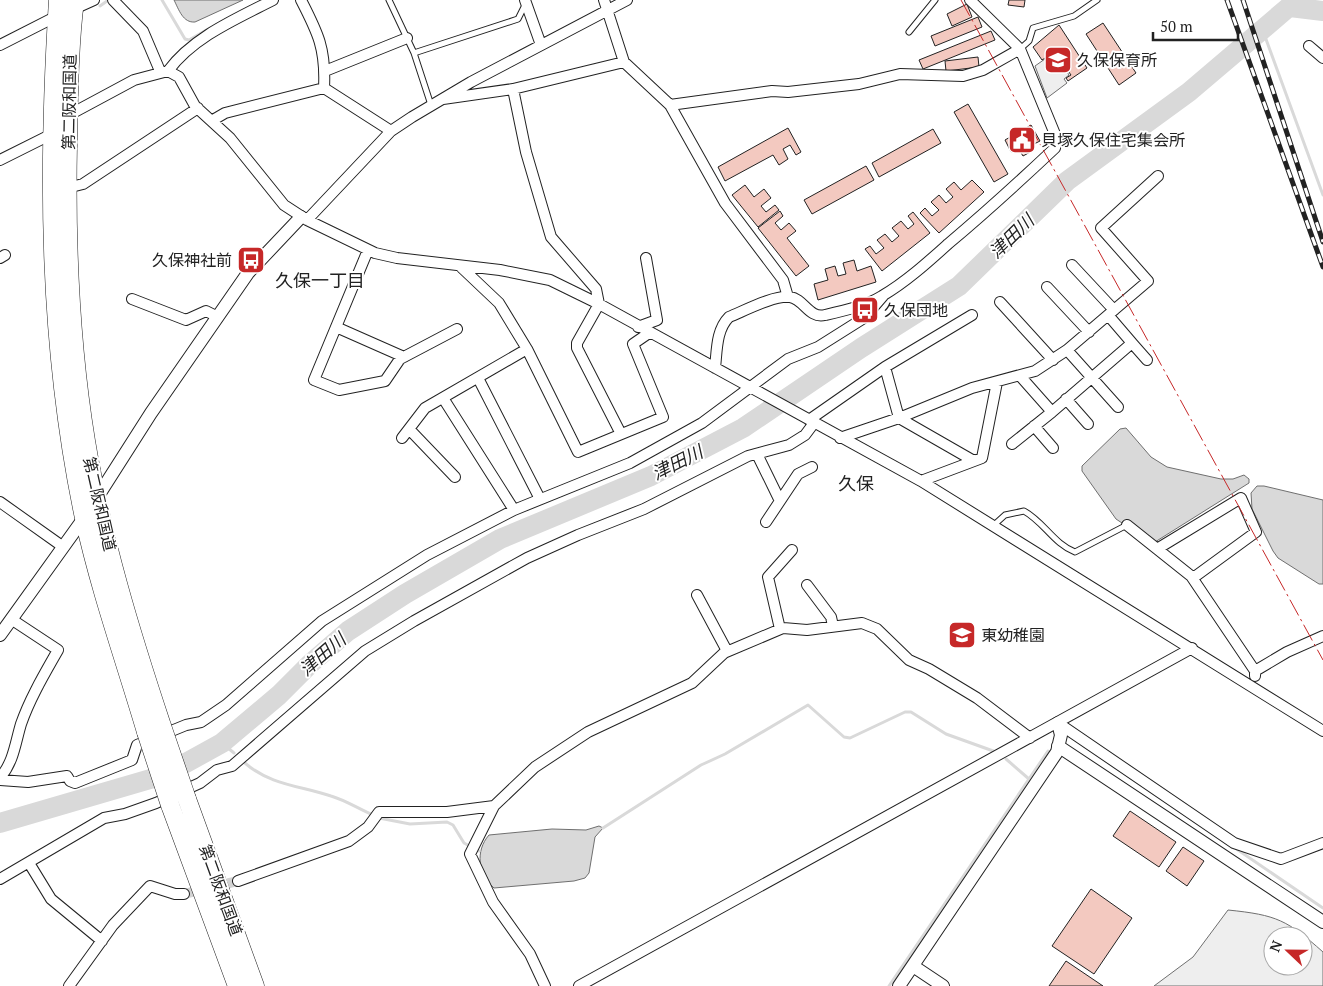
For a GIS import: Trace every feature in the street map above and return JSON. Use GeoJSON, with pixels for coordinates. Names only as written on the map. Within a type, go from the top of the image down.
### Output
{"type":"FeatureCollection","features":[{"type":"Feature","properties":{"kind":"highway","name":"第二阪和国道"},"geometry":{"type":"LineString","coordinates":[[74,4],[68,115],[69,264],[74,354],[86,444],[131,630],[187,799],[255,986]]}},
{"type":"Feature","properties":{"kind":"highway","name":"第二阪和国道"},"geometry":{"type":"LineString","coordinates":[[58,8],[52,136],[51,230],[55,313],[66,418],[84,518],[109,614],[170,805],[238,986]]}},
{"type":"Feature","properties":{"kind":"street"},"geometry":{"type":"LineString","coordinates":[[74,4],[94,0]]}},
{"type":"Feature","properties":{"kind":"street"},"geometry":{"type":"LineString","coordinates":[[113,0],[143,31],[164,71],[179,77],[198,108],[212,120],[253,164],[284,205],[304,218],[368,250],[397,258],[461,267],[500,270],[550,280],[599,304],[921,481],[1254,686],[1323,731]]}},
{"type":"Feature","properties":{"kind":"street"},"geometry":{"type":"LineString","coordinates":[[0,160],[52,136],[68,115],[134,80],[164,71],[194,44],[273,0]]}},
{"type":"Feature","properties":{"kind":"street"},"geometry":{"type":"LineString","coordinates":[[301,0],[320,37],[325,71],[324,88]]}},
{"type":"Feature","properties":{"kind":"street"},"geometry":{"type":"LineString","coordinates":[[604,0],[624,62],[670,105],[725,203],[783,280],[788,297]]}},
{"type":"Feature","properties":{"kind":"street"},"geometry":{"type":"LineString","coordinates":[[0,635],[62,546],[84,518],[151,413],[248,273],[391,131],[471,82],[628,0]]}},
{"type":"Feature","properties":{"kind":"street"},"geometry":{"type":"LineString","coordinates":[[11,619],[58,650],[40,682],[22,723],[13,758],[0,779],[28,782],[67,776],[70,781],[76,783],[132,760],[137,744],[186,725],[201,722],[226,705],[322,621],[427,555],[540,498],[630,463],[702,423],[788,359],[818,347],[864,318],[882,296],[946,246],[1055,148],[1057,139],[1020,49],[970,0]]}},
{"type":"Feature","properties":{"kind":"street"},"geometry":{"type":"LineString","coordinates":[[526,1],[541,45]]}},
{"type":"Feature","properties":{"kind":"street"},"geometry":{"type":"LineString","coordinates":[[0,45],[58,8]]}},
{"type":"Feature","properties":{"kind":"street"},"geometry":{"type":"LineString","coordinates":[[325,71],[407,38]]}},
{"type":"Feature","properties":{"kind":"street"},"geometry":{"type":"LineString","coordinates":[[1309,46],[1323,58]]}},
{"type":"Feature","properties":{"kind":"street"},"geometry":{"type":"LineString","coordinates":[[670,105],[772,91],[788,92],[859,84],[900,74],[963,76],[983,70],[1020,49]]}},
{"type":"Feature","properties":{"kind":"street"},"geometry":{"type":"LineString","coordinates":[[444,99],[513,89],[624,62]]}},
{"type":"Feature","properties":{"kind":"street"},"geometry":{"type":"LineString","coordinates":[[212,120],[225,113],[324,88],[391,131]]}},
{"type":"Feature","properties":{"kind":"street"},"geometry":{"type":"LineString","coordinates":[[513,89],[526,152],[552,236],[596,289],[599,304],[577,343],[577,348],[621,434]]}},
{"type":"Feature","properties":{"kind":"street"},"geometry":{"type":"LineString","coordinates":[[68,188],[83,184],[198,108]]}},
{"type":"Feature","properties":{"kind":"street"},"geometry":{"type":"LineString","coordinates":[[840,438],[899,418],[972,388],[1020,377],[1035,371],[1067,350],[1089,332],[1148,281],[1101,228],[1158,176]]}},
{"type":"Feature","properties":{"kind":"street"},"geometry":{"type":"LineString","coordinates":[[368,250],[314,380],[339,390],[385,381],[400,359],[457,329]]}},
{"type":"Feature","properties":{"kind":"street"},"geometry":{"type":"LineString","coordinates":[[638,327],[657,320],[646,258]]}},
{"type":"Feature","properties":{"kind":"street"},"geometry":{"type":"LineString","coordinates":[[1072,265],[1147,360]]}},
{"type":"Feature","properties":{"kind":"street"},"geometry":{"type":"LineString","coordinates":[[461,267],[499,303],[527,349],[578,452],[663,417],[633,344],[649,333]]}},
{"type":"Feature","properties":{"kind":"street"},"geometry":{"type":"LineString","coordinates":[[1047,287],[1089,332]]}},
{"type":"Feature","properties":{"kind":"street"},"geometry":{"type":"LineString","coordinates":[[715,368],[722,323],[728,317],[779,298],[794,298],[813,314],[822,316],[867,303],[882,296]]}},
{"type":"Feature","properties":{"kind":"street"},"geometry":{"type":"LineString","coordinates":[[132,299],[186,320],[206,311],[218,317]]}},
{"type":"Feature","properties":{"kind":"street"},"geometry":{"type":"LineString","coordinates":[[1000,302],[1053,360]]}},
{"type":"Feature","properties":{"kind":"street"},"geometry":{"type":"LineString","coordinates":[[0,879],[104,818],[125,814],[156,803],[200,783],[217,770],[232,766],[365,651],[477,584],[578,535],[644,509],[728,465],[789,445],[805,436],[812,421],[885,367],[972,315]]}},
{"type":"Feature","properties":{"kind":"street"},"geometry":{"type":"LineString","coordinates":[[336,327],[404,357]]}},
{"type":"Feature","properties":{"kind":"street"},"geometry":{"type":"LineString","coordinates":[[1012,444],[1132,343]]}},
{"type":"Feature","properties":{"kind":"street"},"geometry":{"type":"LineString","coordinates":[[402,438],[425,408],[527,349]]}},
{"type":"Feature","properties":{"kind":"street"},"geometry":{"type":"LineString","coordinates":[[1067,350],[1090,378],[1118,407]]}},
{"type":"Feature","properties":{"kind":"street"},"geometry":{"type":"LineString","coordinates":[[885,367],[899,418],[974,461]]}},
{"type":"Feature","properties":{"kind":"street"},"geometry":{"type":"LineString","coordinates":[[1020,377],[1052,412]]}},
{"type":"Feature","properties":{"kind":"street"},"geometry":{"type":"LineString","coordinates":[[478,378],[540,498]]}},
{"type":"Feature","properties":{"kind":"street"},"geometry":{"type":"LineString","coordinates":[[921,481],[982,458],[997,382]]}},
{"type":"Feature","properties":{"kind":"street"},"geometry":{"type":"LineString","coordinates":[[443,398],[514,510]]}},
{"type":"Feature","properties":{"kind":"street"},"geometry":{"type":"LineString","coordinates":[[1066,400],[1088,424]]}},
{"type":"Feature","properties":{"kind":"street"},"geometry":{"type":"LineString","coordinates":[[1034,426],[1053,448]]}},
{"type":"Feature","properties":{"kind":"street"},"geometry":{"type":"LineString","coordinates":[[408,429],[455,477]]}},
{"type":"Feature","properties":{"kind":"street"},"geometry":{"type":"LineString","coordinates":[[757,454],[780,501]]}},
{"type":"Feature","properties":{"kind":"street"},"geometry":{"type":"LineString","coordinates":[[766,522],[798,474],[812,467]]}},
{"type":"Feature","properties":{"kind":"street"},"geometry":{"type":"LineString","coordinates":[[1157,549],[1241,498],[1256,532],[1193,578]]}},
{"type":"Feature","properties":{"kind":"street"},"geometry":{"type":"LineString","coordinates":[[0,502],[62,546]]}},
{"type":"Feature","properties":{"kind":"street"},"geometry":{"type":"LineString","coordinates":[[1126,525],[1193,578],[1255,671],[1254,686]]}},
{"type":"Feature","properties":{"kind":"street"},"geometry":{"type":"LineString","coordinates":[[780,629],[768,577],[792,550]]}},
{"type":"Feature","properties":{"kind":"street"},"geometry":{"type":"LineString","coordinates":[[807,585],[831,617],[833,626]]}},
{"type":"Feature","properties":{"kind":"street"},"geometry":{"type":"LineString","coordinates":[[697,595],[727,651]]}},
{"type":"Feature","properties":{"kind":"street"},"geometry":{"type":"LineString","coordinates":[[545,986],[530,954],[493,902],[472,850],[494,806],[534,767],[588,732],[692,683],[727,651],[780,629],[807,630],[862,623],[876,630],[909,660],[929,669],[977,698],[1030,738]]}},
{"type":"Feature","properties":{"kind":"street"},"geometry":{"type":"LineString","coordinates":[[1255,671],[1323,636]]}},
{"type":"Feature","properties":{"kind":"street"},"geometry":{"type":"LineString","coordinates":[[579,986],[1192,648]]}},
{"type":"Feature","properties":{"kind":"street"},"geometry":{"type":"LineString","coordinates":[[899,986],[1057,752],[1060,735],[1058,723]]}},
{"type":"Feature","properties":{"kind":"street"},"geometry":{"type":"LineString","coordinates":[[1058,723],[1234,843],[1281,859],[1323,843]]}},
{"type":"Feature","properties":{"kind":"street"},"geometry":{"type":"LineString","coordinates":[[1058,746],[1323,922]]}},
{"type":"Feature","properties":{"kind":"street"},"geometry":{"type":"LineString","coordinates":[[238,882],[350,841],[359,836],[379,812],[447,812],[494,806]]}},
{"type":"Feature","properties":{"kind":"street"},"geometry":{"type":"LineString","coordinates":[[29,863],[51,899],[102,941]]}},
{"type":"Feature","properties":{"kind":"street"},"geometry":{"type":"LineString","coordinates":[[69,986],[102,941],[150,886],[175,894],[184,894]]}},
{"type":"Feature","properties":{"kind":"street"},"geometry":{"type":"LineString","coordinates":[[913,966],[943,986]]}},
{"type":"Feature","properties":{"kind":"lane"},"geometry":{"type":"LineString","coordinates":[[389,0],[414,53],[432,106]]}},
{"type":"Feature","properties":{"kind":"lane"},"geometry":{"type":"LineString","coordinates":[[909,32],[935,0]]}},
{"type":"Feature","properties":{"kind":"lane"},"geometry":{"type":"LineString","coordinates":[[1020,49],[1029,40],[1033,28],[1074,16],[1097,0]]}},
{"type":"Feature","properties":{"kind":"lane"},"geometry":{"type":"LineString","coordinates":[[414,53],[518,19],[526,1]]}},
{"type":"Feature","properties":{"kind":"lane"},"geometry":{"type":"LineString","coordinates":[[994,525],[1005,516],[1024,511],[1036,518],[1063,548],[1075,552],[1126,525]]}},
{"type":"Feature","properties":{"kind":"shaded area"},"geometry":{"type":"Polygon","coordinates":[[[174,0],[243,0],[195,22],[191,22],[184,18],[174,0]]]}},
{"type":"Feature","properties":{"kind":"shaded area"},"geometry":{"type":"Polygon","coordinates":[[[1052,54],[1056,55],[1069,75],[1064,79],[1067,83],[1047,98],[1035,66],[1052,54]]]}},
{"type":"Feature","properties":{"kind":"shaded area"},"geometry":{"type":"Polygon","coordinates":[[[1126,428],[1151,457],[1167,467],[1221,479],[1233,479],[1244,475],[1249,479],[1249,483],[1155,542],[1128,521],[1122,523],[1116,519],[1082,471],[1082,466],[1120,429],[1126,428]]]}},
{"type":"Feature","properties":{"kind":"shaded area"},"geometry":{"type":"Polygon","coordinates":[[[1257,486],[1323,500],[1323,584],[1319,584],[1278,558],[1273,551],[1252,509],[1251,493],[1257,486]]]}},
{"type":"Feature","properties":{"kind":"shaded area"},"geometry":{"type":"Polygon","coordinates":[[[599,826],[603,828],[595,837],[589,873],[585,878],[574,881],[494,888],[484,876],[480,855],[489,835],[552,829],[586,830],[599,826]]]}},
{"type":"Feature","properties":{"kind":"shaded area"},"geometry":{"type":"Polygon","coordinates":[[[1228,910],[1270,917],[1290,926],[1263,926],[1263,976],[1313,976],[1313,944],[1323,952],[1323,986],[1154,986],[1193,957],[1228,910]]]}},
{"type":"Feature","properties":{"kind":"building"},"geometry":{"type":"Polygon","coordinates":[[[1009,0],[1025,0],[1024,7],[1008,5],[1009,0]]]}},
{"type":"Feature","properties":{"kind":"building"},"geometry":{"type":"Polygon","coordinates":[[[967,4],[972,17],[952,26],[947,14],[967,4]]]}},
{"type":"Feature","properties":{"kind":"building"},"geometry":{"type":"Polygon","coordinates":[[[978,17],[982,27],[935,46],[931,36],[978,17]]]}},
{"type":"Feature","properties":{"kind":"building"},"geometry":{"type":"Polygon","coordinates":[[[1103,23],[1136,73],[1119,85],[1086,34],[1103,23]]]}},
{"type":"Feature","properties":{"kind":"building"},"geometry":{"type":"Polygon","coordinates":[[[1059,25],[1087,68],[1068,81],[1066,78],[1071,75],[1056,54],[1053,53],[1042,60],[1033,47],[1059,25]]]}},
{"type":"Feature","properties":{"kind":"building"},"geometry":{"type":"Polygon","coordinates":[[[991,31],[995,40],[923,69],[919,60],[991,31]]]}},
{"type":"Feature","properties":{"kind":"building"},"geometry":{"type":"Polygon","coordinates":[[[978,57],[979,67],[946,71],[945,61],[978,57]]]}},
{"type":"Feature","properties":{"kind":"building"},"geometry":{"type":"Polygon","coordinates":[[[968,104],[1008,174],[994,182],[954,112],[968,104]]]}},
{"type":"Feature","properties":{"kind":"building","name":"貝塚久保住宅集会所"},"geometry":{"type":"Polygon","coordinates":[[[1031,125],[1040,141],[1032,145],[1034,150],[1023,156],[1018,148],[1011,152],[1005,140],[1031,125]]]}},
{"type":"Feature","properties":{"kind":"building"},"geometry":{"type":"Polygon","coordinates":[[[788,128],[801,152],[796,155],[790,145],[783,149],[788,159],[779,165],[773,155],[725,181],[718,167],[788,128]]]}},
{"type":"Feature","properties":{"kind":"building"},"geometry":{"type":"Polygon","coordinates":[[[933,129],[941,143],[879,177],[872,163],[933,129]]]}},
{"type":"Feature","properties":{"kind":"building"},"geometry":{"type":"Polygon","coordinates":[[[866,166],[874,180],[812,214],[804,200],[866,166]]]}},
{"type":"Feature","properties":{"kind":"building"},"geometry":{"type":"Polygon","coordinates":[[[972,180],[984,192],[939,233],[920,213],[925,208],[932,216],[939,210],[931,202],[939,195],[946,203],[953,197],[946,189],[954,182],[961,190],[972,180]]]}},
{"type":"Feature","properties":{"kind":"building"},"geometry":{"type":"Polygon","coordinates":[[[745,185],[754,197],[764,189],[771,198],[761,206],[766,212],[775,205],[779,210],[758,227],[732,195],[745,185]]]}},
{"type":"Feature","properties":{"kind":"building"},"geometry":{"type":"Polygon","coordinates":[[[780,211],[783,216],[775,223],[781,230],[789,223],[796,231],[787,238],[809,266],[796,276],[758,228],[780,211]]]}},
{"type":"Feature","properties":{"kind":"building"},"geometry":{"type":"Polygon","coordinates":[[[913,212],[930,233],[882,271],[865,249],[870,246],[876,254],[884,248],[877,240],[885,234],[892,242],[899,236],[892,228],[901,221],[908,229],[914,224],[908,216],[913,212]]]}},
{"type":"Feature","properties":{"kind":"building"},"geometry":{"type":"Polygon","coordinates":[[[854,260],[857,271],[871,266],[876,282],[818,300],[814,284],[828,280],[825,269],[835,266],[838,276],[846,274],[843,263],[854,260]]]}},
{"type":"Feature","properties":{"kind":"building"},"geometry":{"type":"Polygon","coordinates":[[[1130,811],[1176,842],[1159,867],[1113,836],[1130,811]]]}},
{"type":"Feature","properties":{"kind":"building"},"geometry":{"type":"Polygon","coordinates":[[[1183,847],[1204,861],[1187,886],[1166,871],[1183,847]]]}},
{"type":"Feature","properties":{"kind":"building"},"geometry":{"type":"Polygon","coordinates":[[[1091,889],[1132,918],[1094,974],[1052,946],[1091,889]]]}},
{"type":"Feature","properties":{"kind":"building"},"geometry":{"type":"Polygon","coordinates":[[[1066,961],[1103,986],[1049,986],[1066,961]]]}},
{"type":"Feature","properties":{"kind":"waterway"},"geometry":{"type":"LineString","coordinates":[[162,0],[185,39],[189,40],[210,28]]}},
{"type":"Feature","properties":{"kind":"waterway","name":"津田川"},"geometry":{"type":"LineString","coordinates":[[0,823],[164,775],[222,743],[279,695],[310,664],[348,631],[405,594],[500,539],[651,476],[743,428],[861,348],[959,286],[1067,181],[1189,92],[1297,0]]}},
{"type":"Feature","properties":{"kind":"waterway"},"geometry":{"type":"LineString","coordinates":[[100,6],[107,1]]}},
{"type":"Feature","properties":{"kind":"waterway"},"geometry":{"type":"LineString","coordinates":[[1290,7],[1323,11]]}},
{"type":"Feature","properties":{"kind":"waterway"},"geometry":{"type":"LineString","coordinates":[[1263,31],[1323,195]]}},
{"type":"Feature","properties":{"kind":"waterway"},"geometry":{"type":"LineString","coordinates":[[603,828],[701,765],[725,754],[808,705],[844,737],[850,738],[905,712],[911,712],[946,734],[996,752]]}},
{"type":"Feature","properties":{"kind":"waterway"},"geometry":{"type":"LineString","coordinates":[[222,743],[234,753]]}},
{"type":"Feature","properties":{"kind":"waterway"},"geometry":{"type":"LineString","coordinates":[[889,986],[1048,751]]}},
{"type":"Feature","properties":{"kind":"waterway"},"geometry":{"type":"LineString","coordinates":[[1006,759],[1029,779]]}},
{"type":"Feature","properties":{"kind":"waterway"},"geometry":{"type":"LineString","coordinates":[[245,763],[265,776],[336,798],[373,815]]}},
{"type":"Feature","properties":{"kind":"waterway"},"geometry":{"type":"LineString","coordinates":[[379,818],[410,824],[447,822],[453,825],[464,843],[479,851]]}},
{"type":"Feature","properties":{"kind":"waterway"},"geometry":{"type":"LineString","coordinates":[[1235,848],[1323,908]]}},
{"type":"Feature","properties":{"kind":"tunnel"},"geometry":{"type":"LineString","coordinates":[[184,894],[238,881]]}},
{"type":"Feature","properties":{"kind":"railway"},"geometry":{"type":"LineString","coordinates":[[1227,0],[1323,267]]}},
{"type":"Feature","properties":{"kind":"railway"},"geometry":{"type":"LineString","coordinates":[[1243,0],[1323,242]]}},
{"type":"Feature","properties":{"kind":"power"},"geometry":{"type":"LineString","coordinates":[[961,0],[1323,660]]}},
{"type":"Feature","properties":{"kind":"place","name":"久保保育所"},"geometry":{"type":"Point","coordinates":[1058,60]}},
{"type":"Feature","properties":{"kind":"place","name":"貝塚久保住宅集会所"},"geometry":{"type":"Point","coordinates":[1022,140]}},
{"type":"Feature","properties":{"kind":"place","name":"久保神社前"},"geometry":{"type":"Point","coordinates":[251,260]}},
{"type":"Feature","properties":{"kind":"place","name":"久保団地"},"geometry":{"type":"Point","coordinates":[865,310]}},
{"type":"Feature","properties":{"kind":"place","name":"東幼稚園"},"geometry":{"type":"Point","coordinates":[962,635]}},
{"type":"Feature","properties":{"kind":"district","name":"久保一丁目"},"geometry":{"type":"Point","coordinates":[320,280]}},
{"type":"Feature","properties":{"kind":"district","name":"久保"},"geometry":{"type":"Point","coordinates":[856,483]}}]}
